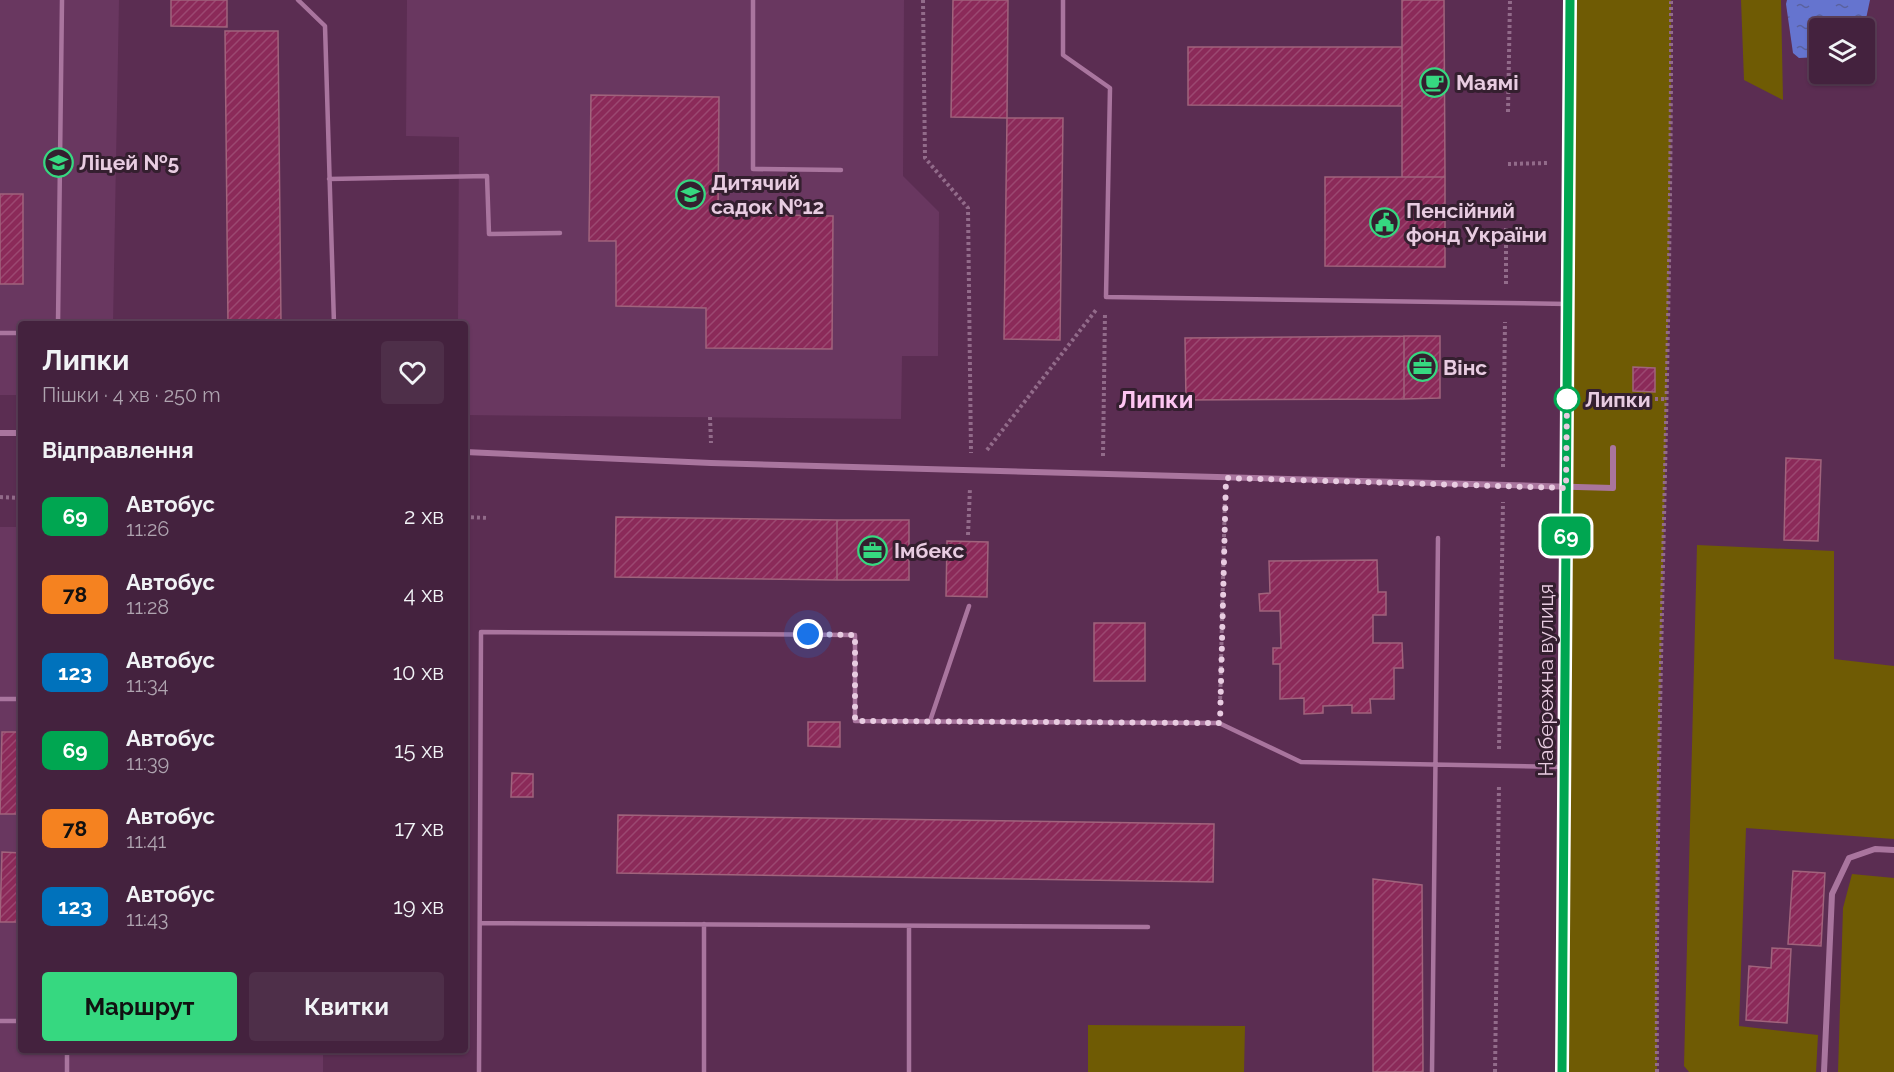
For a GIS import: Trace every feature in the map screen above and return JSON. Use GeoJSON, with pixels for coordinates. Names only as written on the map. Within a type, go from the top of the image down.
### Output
{"type":"FeatureCollection","features":[{"type":"Feature","properties":{"kind":"street","name":"Набережна вулиця"},"geometry":{"type":"LineString","coordinates":[[1562,1072],[1570,0]]}},
{"type":"Feature","properties":{"kind":"street"},"geometry":{"type":"LineString","coordinates":[[0,433],[18,433]]}},
{"type":"Feature","properties":{"kind":"street"},"geometry":{"type":"LineString","coordinates":[[468,452],[711,463],[1613,488],[1613,448]]}},
{"type":"Feature","properties":{"kind":"street"},"geometry":{"type":"LineString","coordinates":[[1824,1072],[1832,894],[1848,858],[1875,849],[1894,850]]}},
{"type":"Feature","properties":{"kind":"lane"},"geometry":{"type":"LineString","coordinates":[[58,321],[62,0]]}},
{"type":"Feature","properties":{"kind":"lane"},"geometry":{"type":"LineString","coordinates":[[298,0],[325,26],[334,321]]}},
{"type":"Feature","properties":{"kind":"lane"},"geometry":{"type":"LineString","coordinates":[[753,0],[753,170],[841,170]]}},
{"type":"Feature","properties":{"kind":"lane"},"geometry":{"type":"LineString","coordinates":[[1063,0],[1063,54],[1110,88],[1106,297],[1568,304]]}},
{"type":"Feature","properties":{"kind":"lane"},"geometry":{"type":"LineString","coordinates":[[329,179],[487,176],[489,234],[560,233]]}},
{"type":"Feature","properties":{"kind":"lane"},"geometry":{"type":"LineString","coordinates":[[0,333],[18,333]]}},
{"type":"Feature","properties":{"kind":"lane"},"geometry":{"type":"LineString","coordinates":[[1432,1072],[1438,538]]}},
{"type":"Feature","properties":{"kind":"lane"},"geometry":{"type":"LineString","coordinates":[[930,721],[969,606]]}},
{"type":"Feature","properties":{"kind":"lane"},"geometry":{"type":"LineString","coordinates":[[479,1072],[481,632],[855,635],[855,721],[1220,723],[1301,762],[1564,767]]}},
{"type":"Feature","properties":{"kind":"lane"},"geometry":{"type":"LineString","coordinates":[[0,699],[18,699]]}},
{"type":"Feature","properties":{"kind":"lane"},"geometry":{"type":"LineString","coordinates":[[480,923],[1148,927]]}},
{"type":"Feature","properties":{"kind":"lane"},"geometry":{"type":"LineString","coordinates":[[704,924],[704,1072]]}},
{"type":"Feature","properties":{"kind":"lane"},"geometry":{"type":"LineString","coordinates":[[909,926],[909,1072]]}},
{"type":"Feature","properties":{"kind":"lane"},"geometry":{"type":"LineString","coordinates":[[0,1021],[18,1021]]}},
{"type":"Feature","properties":{"kind":"lane"},"geometry":{"type":"LineString","coordinates":[[67,1053],[67,1072]]}},
{"type":"Feature","properties":{"kind":"path"},"geometry":{"type":"LineString","coordinates":[[923,0],[925,158],[968,208],[971,470],[968,535]]}},
{"type":"Feature","properties":{"kind":"path"},"geometry":{"type":"LineString","coordinates":[[1508,112],[1510,0]]}},
{"type":"Feature","properties":{"kind":"path"},"geometry":{"type":"LineString","coordinates":[[1657,1072],[1656,876],[1666,399],[1671,0]]}},
{"type":"Feature","properties":{"kind":"path"},"geometry":{"type":"LineString","coordinates":[[1508,164],[1569,163]]}},
{"type":"Feature","properties":{"kind":"path"},"geometry":{"type":"LineString","coordinates":[[1494,1072],[1506,228]]}},
{"type":"Feature","properties":{"kind":"path"},"geometry":{"type":"LineString","coordinates":[[971,470],[1106,297]]}},
{"type":"Feature","properties":{"kind":"path"},"geometry":{"type":"LineString","coordinates":[[1102,474],[1106,297]]}},
{"type":"Feature","properties":{"kind":"path"},"geometry":{"type":"LineString","coordinates":[[1567,399],[1666,399]]}},
{"type":"Feature","properties":{"kind":"path"},"geometry":{"type":"LineString","coordinates":[[710,417],[711,463]]}},
{"type":"Feature","properties":{"kind":"path"},"geometry":{"type":"LineString","coordinates":[[1220,723],[1226,478]]}},
{"type":"Feature","properties":{"kind":"path"},"geometry":{"type":"LineString","coordinates":[[0,497],[18,498]]}},
{"type":"Feature","properties":{"kind":"path"},"geometry":{"type":"LineString","coordinates":[[468,517],[489,518]]}},
{"type":"Feature","properties":{"kind":"shaded area","name":"Ліцей №5"},"geometry":{"type":"Polygon","coordinates":[[[0,0],[119,0],[113,321],[18,321],[18,395],[0,395],[0,0]]]}},
{"type":"Feature","properties":{"kind":"shaded area","name":"Дитячий садок №12"},"geometry":{"type":"Polygon","coordinates":[[[407,0],[904,0],[903,176],[939,212],[938,356],[902,356],[901,419],[468,415],[468,321],[458,321],[459,137],[406,136],[407,0]]]}},
{"type":"Feature","properties":{"kind":"shaded area"},"geometry":{"type":"Polygon","coordinates":[[[1570,0],[1671,0],[1669,268],[1658,804],[1657,1072],[1562,1072],[1570,0]]]}},
{"type":"Feature","properties":{"kind":"shaded area"},"geometry":{"type":"Polygon","coordinates":[[[1741,0],[1781,0],[1783,100],[1744,80],[1741,0]]]}},
{"type":"Feature","properties":{"kind":"shaded area"},"geometry":{"type":"Polygon","coordinates":[[[0,527],[18,527],[18,1053],[323,1053],[323,1072],[0,1072],[0,527]]]}},
{"type":"Feature","properties":{"kind":"shaded area"},"geometry":{"type":"Polygon","coordinates":[[[1697,545],[1834,551],[1834,659],[1894,666],[1894,839],[1746,828],[1739,1026],[1818,1035],[1816,1072],[1689,1072],[1684,1066],[1697,545]]]}},
{"type":"Feature","properties":{"kind":"shaded area"},"geometry":{"type":"Polygon","coordinates":[[[1852,874],[1894,878],[1894,1072],[1838,1072],[1843,908],[1852,874]]]}},
{"type":"Feature","properties":{"kind":"shaded area"},"geometry":{"type":"Polygon","coordinates":[[[1088,1025],[1245,1026],[1244,1072],[1088,1072],[1088,1025]]]}},
{"type":"Feature","properties":{"kind":"water"},"geometry":{"type":"Polygon","coordinates":[[[1787,0],[1870,0],[1866,18],[1809,18],[1809,58],[1799,58],[1793,53],[1787,0]]]}},
{"type":"Feature","properties":{"kind":"building"},"geometry":{"type":"Polygon","coordinates":[[[171,0],[227,0],[227,27],[171,26],[171,0]]]}},
{"type":"Feature","properties":{"kind":"building"},"geometry":{"type":"Polygon","coordinates":[[[953,0],[1008,0],[1007,118],[951,117],[953,0]]]}},
{"type":"Feature","properties":{"kind":"building"},"geometry":{"type":"Polygon","coordinates":[[[1402,0],[1444,0],[1445,177],[1402,177],[1402,0]]]}},
{"type":"Feature","properties":{"kind":"building"},"geometry":{"type":"Polygon","coordinates":[[[225,31],[278,31],[281,321],[228,321],[225,31]]]}},
{"type":"Feature","properties":{"kind":"building"},"geometry":{"type":"Polygon","coordinates":[[[1188,47],[1402,47],[1402,106],[1188,105],[1188,47]]]}},
{"type":"Feature","properties":{"kind":"building"},"geometry":{"type":"Polygon","coordinates":[[[591,95],[719,97],[718,214],[833,216],[832,349],[706,348],[706,308],[616,306],[616,241],[589,241],[591,95]]]}},
{"type":"Feature","properties":{"kind":"building"},"geometry":{"type":"Polygon","coordinates":[[[1007,118],[1063,118],[1060,340],[1004,339],[1007,118]]]}},
{"type":"Feature","properties":{"kind":"building","name":"Пенсійний фонд України"},"geometry":{"type":"Polygon","coordinates":[[[1325,177],[1445,177],[1445,267],[1325,266],[1325,177]]]}},
{"type":"Feature","properties":{"kind":"building"},"geometry":{"type":"Polygon","coordinates":[[[0,194],[23,194],[23,284],[0,284],[0,194]]]}},
{"type":"Feature","properties":{"kind":"building"},"geometry":{"type":"Polygon","coordinates":[[[1404,336],[1404,399],[1186,400],[1185,338],[1404,336]]]}},
{"type":"Feature","properties":{"kind":"building","name":"Вінс"},"geometry":{"type":"Polygon","coordinates":[[[1404,336],[1440,336],[1440,398],[1404,399],[1404,336]]]}},
{"type":"Feature","properties":{"kind":"building"},"geometry":{"type":"Polygon","coordinates":[[[1633,367],[1655,368],[1655,392],[1633,391],[1633,367]]]}},
{"type":"Feature","properties":{"kind":"building"},"geometry":{"type":"Polygon","coordinates":[[[1786,458],[1821,460],[1818,541],[1784,540],[1786,458]]]}},
{"type":"Feature","properties":{"kind":"building"},"geometry":{"type":"Polygon","coordinates":[[[616,517],[837,520],[837,580],[615,577],[616,517]]]}},
{"type":"Feature","properties":{"kind":"building","name":"Імбекс"},"geometry":{"type":"Polygon","coordinates":[[[837,520],[909,520],[909,580],[837,580],[837,520]]]}},
{"type":"Feature","properties":{"kind":"building"},"geometry":{"type":"Polygon","coordinates":[[[947,541],[988,542],[987,597],[946,596],[947,541]]]}},
{"type":"Feature","properties":{"kind":"building"},"geometry":{"type":"Polygon","coordinates":[[[1377,560],[1378,592],[1386,592],[1386,615],[1373,615],[1373,643],[1402,643],[1403,668],[1394,668],[1394,699],[1370,699],[1371,713],[1352,713],[1352,705],[1323,706],[1323,713],[1304,714],[1304,698],[1280,699],[1280,664],[1273,664],[1273,648],[1281,648],[1280,611],[1260,611],[1259,594],[1270,593],[1269,561],[1377,560]]]}},
{"type":"Feature","properties":{"kind":"building"},"geometry":{"type":"Polygon","coordinates":[[[1094,623],[1145,623],[1145,681],[1094,681],[1094,623]]]}},
{"type":"Feature","properties":{"kind":"building"},"geometry":{"type":"Polygon","coordinates":[[[808,722],[840,722],[840,747],[808,746],[808,722]]]}},
{"type":"Feature","properties":{"kind":"building"},"geometry":{"type":"Polygon","coordinates":[[[2,732],[18,732],[18,814],[0,814],[2,732]]]}},
{"type":"Feature","properties":{"kind":"building"},"geometry":{"type":"Polygon","coordinates":[[[512,773],[533,774],[533,797],[511,797],[512,773]]]}},
{"type":"Feature","properties":{"kind":"building"},"geometry":{"type":"Polygon","coordinates":[[[618,815],[1214,824],[1213,882],[617,873],[618,815]]]}},
{"type":"Feature","properties":{"kind":"building"},"geometry":{"type":"Polygon","coordinates":[[[2,852],[18,853],[18,922],[0,922],[2,852]]]}},
{"type":"Feature","properties":{"kind":"building"},"geometry":{"type":"Polygon","coordinates":[[[1793,871],[1825,873],[1821,946],[1788,944],[1793,871]]]}},
{"type":"Feature","properties":{"kind":"building"},"geometry":{"type":"Polygon","coordinates":[[[1373,879],[1422,885],[1423,1072],[1373,1072],[1373,879]]]}},
{"type":"Feature","properties":{"kind":"building"},"geometry":{"type":"Polygon","coordinates":[[[1772,948],[1791,949],[1787,1023],[1746,1020],[1749,966],[1771,968],[1772,948]]]}},
{"type":"Feature","properties":{"kind":"bus line","name":"69"},"geometry":{"type":"LineString","coordinates":[[1562,1072],[1570,0]]}},
{"type":"Feature","properties":{"kind":"place","name":"Маямі"},"geometry":{"type":"Point","coordinates":[1435,82]}},
{"type":"Feature","properties":{"kind":"place","name":"Ліцей №5"},"geometry":{"type":"Point","coordinates":[58,162]}},
{"type":"Feature","properties":{"kind":"place","name":"Дитячий садок №12"},"geometry":{"type":"Point","coordinates":[690,194]}},
{"type":"Feature","properties":{"kind":"place","name":"Пенсійний фонд України"},"geometry":{"type":"Point","coordinates":[1385,222]}},
{"type":"Feature","properties":{"kind":"place","name":"Вінс"},"geometry":{"type":"Point","coordinates":[1422,367]}},
{"type":"Feature","properties":{"kind":"place","name":"Липки"},"geometry":{"type":"Point","coordinates":[1567,399]}},
{"type":"Feature","properties":{"kind":"place","name":"Імбекс"},"geometry":{"type":"Point","coordinates":[873,550]}},
{"type":"Feature","properties":{"kind":"district","name":"Липки"},"geometry":{"type":"Point","coordinates":[1156,399]}},
{"type":"Feature","properties":{"kind":"route"},"geometry":{"type":"LineString","coordinates":[[808,634],[855,635],[855,721],[1220,723],[1226,478],[1566,488],[1567,399]]}}]}
